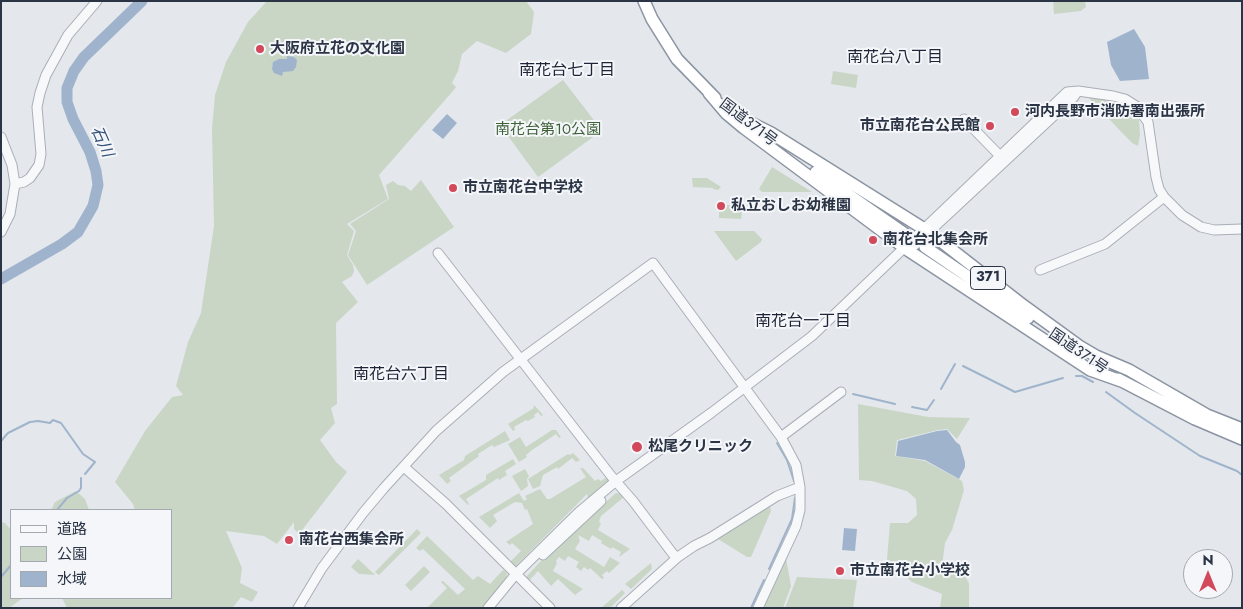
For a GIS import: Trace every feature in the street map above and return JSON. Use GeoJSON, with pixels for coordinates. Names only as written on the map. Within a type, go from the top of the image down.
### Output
{"type":"FeatureCollection","features":[{"type":"Feature","properties":{"kind":"highway","name":"国道371号"},"geometry":{"type":"LineString","coordinates":[[644,1],[652,19],[677,59],[709,94],[905,234]]}},
{"type":"Feature","properties":{"kind":"highway","name":"371"},"geometry":{"type":"LineString","coordinates":[[709,94],[744,128],[901,253],[1090,370],[1124,382]]}},
{"type":"Feature","properties":{"kind":"highway","name":"371"},"geometry":{"type":"LineString","coordinates":[[739,117],[771,133],[926,230],[1079,346],[1096,356],[1128,370],[1192,408]]}},
{"type":"Feature","properties":{"kind":"highway","name":"国道371号"},"geometry":{"type":"LineString","coordinates":[[924,247],[1124,382],[1195,419],[1242,437]]}},
{"type":"Feature","properties":{"kind":"highway","name":"371"},"geometry":{"type":"LineString","coordinates":[[1092,362],[1114,369],[1160,394],[1242,429]]}},
{"type":"Feature","properties":{"kind":"highway","name":"371"},"geometry":{"type":"LineString","coordinates":[[1100,374],[1200,429],[1242,446]]}},
{"type":"Feature","properties":{"kind":"highway","name":"371"},"geometry":{"type":"LineString","coordinates":[[1145,394],[1169,412]]}},
{"type":"Feature","properties":{"kind":"highway"},"geometry":{"type":"LineString","coordinates":[[1214,418],[1242,437]]}},
{"type":"Feature","properties":{"kind":"street"},"geometry":{"type":"LineString","coordinates":[[15,184],[30,178],[39,165],[42,154],[37,107],[46,75],[68,34],[97,1]]}},
{"type":"Feature","properties":{"kind":"street"},"geometry":{"type":"LineString","coordinates":[[746,390],[812,336],[1003,159],[1067,92],[1078,90],[1125,99],[1136,106],[1148,122],[1156,178],[1159,189],[1164,197],[1182,215],[1202,227],[1214,230],[1242,229]]}},
{"type":"Feature","properties":{"kind":"street"},"geometry":{"type":"LineString","coordinates":[[964,120],[1003,159]]}},
{"type":"Feature","properties":{"kind":"street"},"geometry":{"type":"LineString","coordinates":[[1,137],[12,165],[15,184],[10,214],[1,232]]}},
{"type":"Feature","properties":{"kind":"street"},"geometry":{"type":"LineString","coordinates":[[1040,270],[1105,244],[1164,197]]}},
{"type":"Feature","properties":{"kind":"street"},"geometry":{"type":"LineString","coordinates":[[438,253],[673,554],[678,557]]}},
{"type":"Feature","properties":{"kind":"street"},"geometry":{"type":"LineString","coordinates":[[488,608],[555,534],[675,440],[808,347],[901,253]]}},
{"type":"Feature","properties":{"kind":"street"},"geometry":{"type":"LineString","coordinates":[[298,608],[322,568],[345,536],[384,488],[455,413],[521,359],[654,263],[781,436],[796,465],[800,487],[800,510],[796,526],[758,608]]}},
{"type":"Feature","properties":{"kind":"street"},"geometry":{"type":"LineString","coordinates":[[781,436],[841,392]]}},
{"type":"Feature","properties":{"kind":"street"},"geometry":{"type":"LineString","coordinates":[[404,466],[446,504],[550,608]]}},
{"type":"Feature","properties":{"kind":"street"},"geometry":{"type":"LineString","coordinates":[[621,608],[678,557],[694,546],[777,496],[800,487]]}},
{"type":"Feature","properties":{"kind":"street"},"geometry":{"type":"LineString","coordinates":[[495,608],[517,576]]}},
{"type":"Feature","properties":{"kind":"green space","name":"大阪府立花の文化園"},"geometry":{"type":"Polygon","coordinates":[[[267,1],[526,1],[534,12],[531,34],[506,53],[477,41],[462,54],[458,71],[452,83],[456,87],[379,175],[388,199],[347,224],[354,231],[347,255],[354,271],[352,276],[342,282],[358,302],[336,323],[337,404],[331,408],[335,423],[320,440],[336,462],[347,472],[299,534],[294,529],[294,522],[277,544],[264,536],[226,531],[242,568],[240,583],[258,592],[252,602],[241,597],[231,608],[67,608],[62,599],[172,599],[172,509],[135,509],[133,504],[115,482],[145,431],[172,397],[183,395],[176,386],[188,342],[201,313],[214,226],[212,129],[215,95],[226,62],[248,22],[267,1]]]}},
{"type":"Feature","properties":{"kind":"green space"},"geometry":{"type":"Polygon","coordinates":[[[1053,1],[1085,1],[1086,7],[1081,11],[1054,14],[1053,1]]]}},
{"type":"Feature","properties":{"kind":"green space"},"geometry":{"type":"Polygon","coordinates":[[[833,71],[858,75],[856,88],[831,84],[833,71]]]}},
{"type":"Feature","properties":{"kind":"green space","name":"南花台第10公園"},"geometry":{"type":"Polygon","coordinates":[[[563,80],[600,128],[600,132],[538,177],[500,125],[563,80]]]}},
{"type":"Feature","properties":{"kind":"green space"},"geometry":{"type":"Polygon","coordinates":[[[1089,96],[1122,104],[1131,110],[1139,120],[1140,135],[1138,146],[1132,143],[1089,96]]]}},
{"type":"Feature","properties":{"kind":"green space"},"geometry":{"type":"Polygon","coordinates":[[[772,167],[812,192],[762,192],[759,189],[772,167]]]}},
{"type":"Feature","properties":{"kind":"green space"},"geometry":{"type":"Polygon","coordinates":[[[692,178],[707,178],[721,187],[718,190],[693,187],[692,178]]]}},
{"type":"Feature","properties":{"kind":"green space"},"geometry":{"type":"Polygon","coordinates":[[[421,180],[454,227],[367,285],[348,255],[356,231],[350,224],[389,199],[386,185],[393,181],[411,191],[421,180]]]}},
{"type":"Feature","properties":{"kind":"green space"},"geometry":{"type":"Polygon","coordinates":[[[719,205],[743,205],[741,219],[719,218],[719,205]]]}},
{"type":"Feature","properties":{"kind":"green space"},"geometry":{"type":"Polygon","coordinates":[[[714,231],[754,231],[762,239],[761,242],[736,261],[714,231]]]}},
{"type":"Feature","properties":{"kind":"green space"},"geometry":{"type":"Polygon","coordinates":[[[858,404],[928,417],[970,418],[957,439],[947,429],[897,440],[895,456],[925,461],[962,481],[964,490],[952,530],[945,543],[942,566],[961,570],[969,583],[969,608],[940,608],[942,594],[912,582],[887,560],[890,523],[908,523],[917,515],[916,499],[907,491],[872,481],[859,480],[858,404]]]}},
{"type":"Feature","properties":{"kind":"green space"},"geometry":{"type":"Polygon","coordinates":[[[533,406],[543,415],[541,416],[538,412],[534,415],[535,417],[514,427],[515,430],[513,431],[508,424],[534,408],[533,406]]]}},
{"type":"Feature","properties":{"kind":"green space"},"geometry":{"type":"Polygon","coordinates":[[[552,430],[556,430],[561,437],[559,438],[556,434],[532,450],[526,455],[527,457],[519,462],[508,444],[520,437],[526,447],[552,430]]]}},
{"type":"Feature","properties":{"kind":"green space"},"geometry":{"type":"Polygon","coordinates":[[[505,431],[510,440],[494,447],[492,445],[478,454],[479,456],[449,478],[451,481],[447,484],[439,475],[464,460],[465,456],[505,431]]]}},
{"type":"Feature","properties":{"kind":"green space"},"geometry":{"type":"Polygon","coordinates":[[[573,453],[580,460],[576,462],[572,458],[558,469],[557,467],[543,475],[540,486],[533,489],[528,479],[568,454],[573,453]]]}},
{"type":"Feature","properties":{"kind":"green space"},"geometry":{"type":"Polygon","coordinates":[[[513,459],[516,464],[505,471],[507,475],[499,480],[498,478],[466,499],[468,505],[459,496],[486,480],[486,475],[513,459]]]}},
{"type":"Feature","properties":{"kind":"green space"},"geometry":{"type":"Polygon","coordinates":[[[580,468],[583,468],[595,481],[598,479],[601,481],[607,477],[609,482],[588,498],[587,494],[516,566],[512,566],[509,563],[521,551],[512,543],[510,545],[506,542],[533,524],[527,509],[525,510],[522,503],[515,502],[493,515],[497,521],[490,528],[479,517],[519,493],[524,501],[527,499],[525,496],[540,489],[547,499],[550,499],[586,477],[580,468]]]}},
{"type":"Feature","properties":{"kind":"green space"},"geometry":{"type":"Polygon","coordinates":[[[525,469],[529,476],[527,479],[528,486],[521,491],[512,476],[525,469]]]}},
{"type":"Feature","properties":{"kind":"green space"},"geometry":{"type":"Polygon","coordinates":[[[76,491],[85,499],[89,509],[52,509],[55,502],[76,491]]]}},
{"type":"Feature","properties":{"kind":"green space"},"geometry":{"type":"Polygon","coordinates":[[[616,493],[622,494],[624,497],[601,516],[598,530],[630,549],[619,557],[621,552],[612,547],[611,549],[592,535],[589,541],[578,535],[580,541],[575,549],[604,567],[610,557],[620,563],[609,573],[607,571],[602,575],[604,578],[602,579],[590,568],[588,570],[584,567],[581,571],[576,567],[579,562],[568,556],[565,561],[559,557],[553,571],[583,589],[575,595],[558,579],[551,586],[538,571],[527,581],[527,576],[551,550],[616,493]]]}},
{"type":"Feature","properties":{"kind":"green space"},"geometry":{"type":"Polygon","coordinates":[[[766,506],[770,507],[771,511],[751,557],[747,557],[718,539],[717,536],[766,506]]]}},
{"type":"Feature","properties":{"kind":"green space"},"geometry":{"type":"Polygon","coordinates":[[[1,522],[5,523],[10,529],[10,599],[22,599],[9,608],[1,608],[1,522]]]}},
{"type":"Feature","properties":{"kind":"green space"},"geometry":{"type":"Polygon","coordinates":[[[417,529],[421,533],[379,575],[375,572],[417,529]]]}},
{"type":"Feature","properties":{"kind":"green space"},"geometry":{"type":"Polygon","coordinates":[[[427,536],[473,580],[478,576],[490,584],[503,570],[507,573],[506,578],[482,608],[428,607],[447,588],[441,582],[443,581],[458,595],[465,589],[423,549],[420,551],[416,548],[427,536]]]}},
{"type":"Feature","properties":{"kind":"green space"},"geometry":{"type":"Polygon","coordinates":[[[786,558],[791,586],[783,608],[763,608],[786,558]]]}},
{"type":"Feature","properties":{"kind":"green space"},"geometry":{"type":"Polygon","coordinates":[[[358,559],[375,575],[359,574],[351,567],[358,559]]]}},
{"type":"Feature","properties":{"kind":"green space"},"geometry":{"type":"Polygon","coordinates":[[[651,563],[652,569],[631,589],[625,584],[651,563]]]}},
{"type":"Feature","properties":{"kind":"green space"},"geometry":{"type":"Polygon","coordinates":[[[424,566],[430,572],[411,591],[405,585],[424,566]]]}},
{"type":"Feature","properties":{"kind":"green space"},"geometry":{"type":"Polygon","coordinates":[[[797,577],[857,580],[853,608],[785,608],[797,577]]]}},
{"type":"Feature","properties":{"kind":"green space"},"geometry":{"type":"Polygon","coordinates":[[[622,590],[625,593],[610,608],[601,608],[622,590]]]}},
{"type":"Feature","properties":{"kind":"water"},"geometry":{"type":"Polygon","coordinates":[[[1134,29],[1145,47],[1149,79],[1120,81],[1111,65],[1107,42],[1134,29]]]}},
{"type":"Feature","properties":{"kind":"water"},"geometry":{"type":"Polygon","coordinates":[[[287,56],[294,57],[297,60],[293,71],[283,72],[282,76],[274,73],[272,69],[273,62],[279,59],[287,59],[287,56]]]}},
{"type":"Feature","properties":{"kind":"water"},"geometry":{"type":"Polygon","coordinates":[[[447,114],[457,123],[443,139],[432,130],[447,114]]]}},
{"type":"Feature","properties":{"kind":"water"},"geometry":{"type":"Polygon","coordinates":[[[947,430],[960,445],[965,462],[965,467],[959,479],[925,460],[896,456],[898,441],[947,430]]]}},
{"type":"Feature","properties":{"kind":"water"},"geometry":{"type":"Polygon","coordinates":[[[844,528],[857,529],[855,551],[842,550],[844,528]]]}},
{"type":"Feature","properties":{"kind":"waterway","name":"石川"},"geometry":{"type":"LineString","coordinates":[[1,279],[62,244],[78,232],[93,206],[98,185],[96,171],[90,152],[73,119],[67,102],[67,88],[74,71],[84,57],[142,1]]}},
{"type":"Feature","properties":{"kind":"waterway"},"geometry":{"type":"LineString","coordinates":[[941,389],[955,364]]}},
{"type":"Feature","properties":{"kind":"waterway"},"geometry":{"type":"LineString","coordinates":[[963,366],[1015,392],[1063,378]]}},
{"type":"Feature","properties":{"kind":"waterway"},"geometry":{"type":"LineString","coordinates":[[1076,376],[1082,376],[1093,382]]}},
{"type":"Feature","properties":{"kind":"waterway"},"geometry":{"type":"LineString","coordinates":[[1106,392],[1200,456],[1237,471],[1242,475]]}},
{"type":"Feature","properties":{"kind":"waterway"},"geometry":{"type":"LineString","coordinates":[[853,394],[895,404]]}},
{"type":"Feature","properties":{"kind":"waterway"},"geometry":{"type":"LineString","coordinates":[[912,407],[927,410],[934,400]]}},
{"type":"Feature","properties":{"kind":"waterway"},"geometry":{"type":"LineString","coordinates":[[1,441],[8,433],[30,422],[50,423],[53,420],[61,423],[83,454],[95,462],[85,474]]}},
{"type":"Feature","properties":{"kind":"waterway"},"geometry":{"type":"LineString","coordinates":[[777,443],[787,460],[794,481]]}},
{"type":"Feature","properties":{"kind":"waterway"},"geometry":{"type":"LineString","coordinates":[[58,509],[67,498],[79,491],[81,488],[81,478]]}},
{"type":"Feature","properties":{"kind":"waterway"},"geometry":{"type":"LineString","coordinates":[[769,569],[792,519],[795,498]]}},
{"type":"Feature","properties":{"kind":"waterway"},"geometry":{"type":"LineString","coordinates":[[1,577],[10,566]]}},
{"type":"Feature","properties":{"kind":"waterway"},"geometry":{"type":"LineString","coordinates":[[751,608],[764,580]]}},
{"type":"Feature","properties":{"kind":"place","name":"大阪府立花の文化園"},"geometry":{"type":"Point","coordinates":[260,49]}},
{"type":"Feature","properties":{"kind":"place","name":"河内長野市消防署南出張所"},"geometry":{"type":"Point","coordinates":[1015,112]}},
{"type":"Feature","properties":{"kind":"place","name":"市立南花台公民館"},"geometry":{"type":"Point","coordinates":[990,126]}},
{"type":"Feature","properties":{"kind":"place","name":"市立南花台中学校"},"geometry":{"type":"Point","coordinates":[453,188]}},
{"type":"Feature","properties":{"kind":"place","name":"私立おしお幼稚園"},"geometry":{"type":"Point","coordinates":[721,206]}},
{"type":"Feature","properties":{"kind":"place","name":"南花台北集会所"},"geometry":{"type":"Point","coordinates":[873,240]}},
{"type":"Feature","properties":{"kind":"place","name":"松尾クリニック"},"geometry":{"type":"Point","coordinates":[637,447]}},
{"type":"Feature","properties":{"kind":"place","name":"南花台西集会所"},"geometry":{"type":"Point","coordinates":[289,540]}},
{"type":"Feature","properties":{"kind":"place","name":"市立南花台小学校"},"geometry":{"type":"Point","coordinates":[840,571]}},
{"type":"Feature","properties":{"kind":"district","name":"南花台八丁目"},"geometry":{"type":"Point","coordinates":[895,58]}},
{"type":"Feature","properties":{"kind":"district","name":"南花台七丁目"},"geometry":{"type":"Point","coordinates":[567,71]}},
{"type":"Feature","properties":{"kind":"district","name":"南花台一丁目"},"geometry":{"type":"Point","coordinates":[803,322]}},
{"type":"Feature","properties":{"kind":"district","name":"南花台六丁目"},"geometry":{"type":"Point","coordinates":[401,375]}}]}
